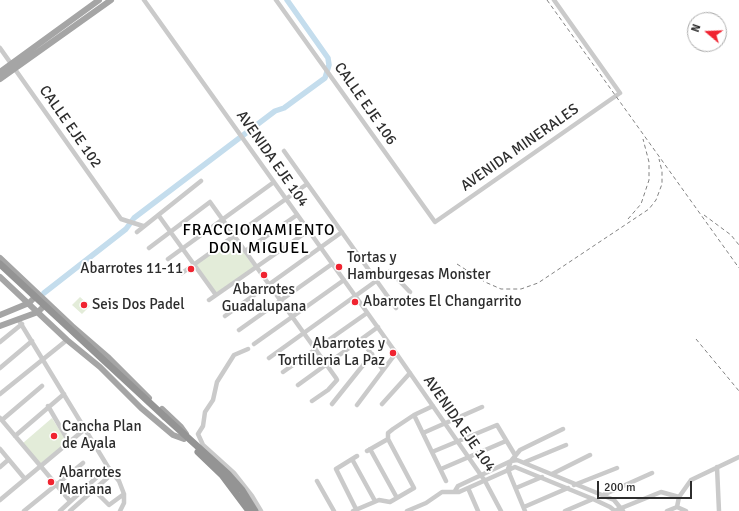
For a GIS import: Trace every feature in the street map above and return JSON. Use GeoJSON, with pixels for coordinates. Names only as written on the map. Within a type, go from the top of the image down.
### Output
{"type":"FeatureCollection","features":[{"type":"Feature","properties":{"kind":"highway"},"geometry":{"type":"LineString","coordinates":[[0,264],[164,419]]}},
{"type":"Feature","properties":{"kind":"highway"},"geometry":{"type":"LineString","coordinates":[[0,270],[185,437],[222,475],[249,511]]}},
{"type":"Feature","properties":{"kind":"highway"},"geometry":{"type":"LineString","coordinates":[[185,437],[202,447],[242,490],[255,511]]}},
{"type":"Feature","properties":{"kind":"main road"},"geometry":{"type":"LineString","coordinates":[[0,79],[13,66],[98,0]]}},
{"type":"Feature","properties":{"kind":"main road"},"geometry":{"type":"LineString","coordinates":[[0,72],[13,66],[111,0]]}},
{"type":"Feature","properties":{"kind":"main road"},"geometry":{"type":"LineString","coordinates":[[0,258],[109,358],[181,427],[185,437]]}},
{"type":"Feature","properties":{"kind":"main road"},"geometry":{"type":"LineString","coordinates":[[0,277],[67,340],[100,367],[141,408],[173,435],[185,437]]}},
{"type":"Feature","properties":{"kind":"main road"},"geometry":{"type":"LineString","coordinates":[[18,294],[24,295],[27,293],[29,289],[27,284]]}},
{"type":"Feature","properties":{"kind":"main road"},"geometry":{"type":"LineString","coordinates":[[0,315],[29,303],[38,294]]}},
{"type":"Feature","properties":{"kind":"main road"},"geometry":{"type":"LineString","coordinates":[[0,326],[20,321],[38,312],[47,302]]}},
{"type":"Feature","properties":{"kind":"main road"},"geometry":{"type":"LineString","coordinates":[[49,322],[47,319],[48,313],[54,311],[58,312]]}},
{"type":"Feature","properties":{"kind":"street","name":"AVENIDA EJE 104"},"geometry":{"type":"LineString","coordinates":[[144,0],[410,373],[485,481],[501,511]]}},
{"type":"Feature","properties":{"kind":"street","name":"CALLE EJE 106"},"geometry":{"type":"LineString","coordinates":[[276,0],[435,222]]}},
{"type":"Feature","properties":{"kind":"street","name":"AVENIDA MINERALES"},"geometry":{"type":"LineString","coordinates":[[435,222],[620,93],[554,0]]}},
{"type":"Feature","properties":{"kind":"street","name":"CALLE EJE 102"},"geometry":{"type":"LineString","coordinates":[[0,48],[121,219],[142,226]]}},
{"type":"Feature","properties":{"kind":"street"},"geometry":{"type":"LineString","coordinates":[[284,151],[396,308]]}},
{"type":"Feature","properties":{"kind":"street"},"geometry":{"type":"LineString","coordinates":[[137,232],[142,226],[159,216],[202,181]]}},
{"type":"Feature","properties":{"kind":"street"},"geometry":{"type":"LineString","coordinates":[[168,259],[274,182]]}},
{"type":"Feature","properties":{"kind":"street"},"geometry":{"type":"LineString","coordinates":[[182,273],[307,184]]}},
{"type":"Feature","properties":{"kind":"street"},"geometry":{"type":"LineString","coordinates":[[149,248],[210,202],[337,380],[328,390],[312,400]]}},
{"type":"Feature","properties":{"kind":"street"},"geometry":{"type":"LineString","coordinates":[[245,251],[297,215]]}},
{"type":"Feature","properties":{"kind":"street"},"geometry":{"type":"LineString","coordinates":[[159,216],[216,295]]}},
{"type":"Feature","properties":{"kind":"street"},"geometry":{"type":"LineString","coordinates":[[209,300],[308,231]]}},
{"type":"Feature","properties":{"kind":"street"},"geometry":{"type":"LineString","coordinates":[[225,316],[342,232]]}},
{"type":"Feature","properties":{"kind":"street"},"geometry":{"type":"LineString","coordinates":[[239,330],[332,264]]}},
{"type":"Feature","properties":{"kind":"street"},"geometry":{"type":"LineString","coordinates":[[269,358],[390,270],[410,292]]}},
{"type":"Feature","properties":{"kind":"street"},"geometry":{"type":"LineString","coordinates":[[254,344],[344,280]]}},
{"type":"Feature","properties":{"kind":"street"},"geometry":{"type":"LineString","coordinates":[[283,372],[368,313]]}},
{"type":"Feature","properties":{"kind":"street"},"geometry":{"type":"LineString","coordinates":[[0,342],[20,321],[108,467],[119,482],[124,494],[124,503],[120,511]]}},
{"type":"Feature","properties":{"kind":"street"},"geometry":{"type":"LineString","coordinates":[[298,385],[378,328]]}},
{"type":"Feature","properties":{"kind":"street"},"geometry":{"type":"LineString","coordinates":[[0,386],[2,393],[67,340]]}},
{"type":"Feature","properties":{"kind":"street"},"geometry":{"type":"LineString","coordinates":[[0,368],[32,341]]}},
{"type":"Feature","properties":{"kind":"street"},"geometry":{"type":"LineString","coordinates":[[367,348],[383,370]]}},
{"type":"Feature","properties":{"kind":"street"},"geometry":{"type":"LineString","coordinates":[[248,349],[234,355],[217,382],[213,400],[205,412],[203,426],[198,434],[202,447],[234,473],[252,496],[260,511]]}},
{"type":"Feature","properties":{"kind":"street"},"geometry":{"type":"LineString","coordinates":[[357,405],[396,353]]}},
{"type":"Feature","properties":{"kind":"street"},"geometry":{"type":"LineString","coordinates":[[332,404],[372,354]]}},
{"type":"Feature","properties":{"kind":"street"},"geometry":{"type":"LineString","coordinates":[[382,404],[410,373]]}},
{"type":"Feature","properties":{"kind":"street"},"geometry":{"type":"LineString","coordinates":[[42,386],[1,419],[70,501]]}},
{"type":"Feature","properties":{"kind":"street"},"geometry":{"type":"LineString","coordinates":[[15,436],[48,406],[64,394]]}},
{"type":"Feature","properties":{"kind":"street"},"geometry":{"type":"LineString","coordinates":[[48,406],[69,442]]}},
{"type":"Feature","properties":{"kind":"street"},"geometry":{"type":"LineString","coordinates":[[357,456],[337,467],[336,472],[355,510],[379,500],[390,502],[414,488],[388,439],[388,434],[414,415],[433,406]]}},
{"type":"Feature","properties":{"kind":"street"},"geometry":{"type":"LineString","coordinates":[[423,433],[482,407]]}},
{"type":"Feature","properties":{"kind":"street"},"geometry":{"type":"LineString","coordinates":[[414,415],[446,481]]}},
{"type":"Feature","properties":{"kind":"street"},"geometry":{"type":"LineString","coordinates":[[432,452],[497,425],[515,455]]}},
{"type":"Feature","properties":{"kind":"street"},"geometry":{"type":"LineString","coordinates":[[0,500],[85,429]]}},
{"type":"Feature","properties":{"kind":"street"},"geometry":{"type":"LineString","coordinates":[[563,429],[520,450],[511,461],[508,469],[524,509],[576,484],[617,468]]}},
{"type":"Feature","properties":{"kind":"street"},"geometry":{"type":"LineString","coordinates":[[388,439],[368,450],[397,498]]}},
{"type":"Feature","properties":{"kind":"street"},"geometry":{"type":"LineString","coordinates":[[441,469],[506,441]]}},
{"type":"Feature","properties":{"kind":"street"},"geometry":{"type":"LineString","coordinates":[[525,462],[566,445]]}},
{"type":"Feature","properties":{"kind":"street"},"geometry":{"type":"LineString","coordinates":[[0,449],[25,479]]}},
{"type":"Feature","properties":{"kind":"street"},"geometry":{"type":"LineString","coordinates":[[552,474],[590,455]]}},
{"type":"Feature","properties":{"kind":"street"},"geometry":{"type":"LineString","coordinates":[[677,507],[679,497],[691,480],[739,457]]}},
{"type":"Feature","properties":{"kind":"street"},"geometry":{"type":"LineString","coordinates":[[352,459],[375,501]]}},
{"type":"Feature","properties":{"kind":"street"},"geometry":{"type":"LineString","coordinates":[[0,467],[8,460]]}},
{"type":"Feature","properties":{"kind":"street"},"geometry":{"type":"LineString","coordinates":[[455,491],[458,486],[511,461],[517,460],[604,495],[614,500],[622,510]]}},
{"type":"Feature","properties":{"kind":"street"},"geometry":{"type":"LineString","coordinates":[[24,511],[83,463]]}},
{"type":"Feature","properties":{"kind":"street"},"geometry":{"type":"LineString","coordinates":[[60,511],[108,467]]}},
{"type":"Feature","properties":{"kind":"street"},"geometry":{"type":"LineString","coordinates":[[407,511],[426,503],[442,492],[459,492],[515,467],[610,506],[615,511],[622,510],[662,492],[679,497]]}},
{"type":"Feature","properties":{"kind":"street"},"geometry":{"type":"LineString","coordinates":[[717,467],[719,511]]}},
{"type":"Feature","properties":{"kind":"street"},"geometry":{"type":"LineString","coordinates":[[70,511],[113,473]]}},
{"type":"Feature","properties":{"kind":"street"},"geometry":{"type":"LineString","coordinates":[[604,495],[652,473]]}},
{"type":"Feature","properties":{"kind":"street"},"geometry":{"type":"LineString","coordinates":[[516,488],[542,477]]}},
{"type":"Feature","properties":{"kind":"street"},"geometry":{"type":"LineString","coordinates":[[317,481],[334,511]]}},
{"type":"Feature","properties":{"kind":"street"},"geometry":{"type":"LineString","coordinates":[[468,488],[478,511]]}},
{"type":"Feature","properties":{"kind":"street"},"geometry":{"type":"LineString","coordinates":[[94,490],[109,505],[124,494]]}},
{"type":"Feature","properties":{"kind":"street"},"geometry":{"type":"LineString","coordinates":[[565,511],[593,499]]}},
{"type":"Feature","properties":{"kind":"street"},"geometry":{"type":"LineString","coordinates":[[667,511],[677,507],[686,511]]}},
{"type":"Feature","properties":{"kind":"green space"},"geometry":{"type":"Polygon","coordinates":[[[233,238],[254,267],[216,293],[194,264],[233,238]]]}},
{"type":"Feature","properties":{"kind":"green space"},"geometry":{"type":"Polygon","coordinates":[[[80,297],[90,306],[82,314],[72,305],[80,297]]]}},
{"type":"Feature","properties":{"kind":"green space"},"geometry":{"type":"Polygon","coordinates":[[[52,418],[67,442],[40,464],[23,443],[52,418]]]}},
{"type":"Feature","properties":{"kind":"waterway"},"geometry":{"type":"LineString","coordinates":[[44,293],[126,229],[134,218],[275,111],[284,108],[325,78],[329,65],[328,58],[287,0]]}},
{"type":"Feature","properties":{"kind":"railway"},"geometry":{"type":"LineString","coordinates":[[547,0],[739,268]]}},
{"type":"Feature","properties":{"kind":"railway"},"geometry":{"type":"LineString","coordinates":[[628,219],[641,204],[649,180],[649,162],[643,139]]}},
{"type":"Feature","properties":{"kind":"railway"},"geometry":{"type":"LineString","coordinates":[[457,264],[485,282],[501,289],[521,289],[538,283],[649,209],[656,200],[662,184],[662,171],[659,159]]}},
{"type":"Feature","properties":{"kind":"railway"},"geometry":{"type":"LineString","coordinates":[[704,215],[731,235],[739,245]]}},
{"type":"Feature","properties":{"kind":"railway"},"geometry":{"type":"LineString","coordinates":[[696,339],[739,391]]}},
{"type":"Feature","properties":{"kind":"place","name":"Tortas y Hamburgesas Monster"},"geometry":{"type":"Point","coordinates":[339,267]}},
{"type":"Feature","properties":{"kind":"place","name":"Abarrotes 11-11"},"geometry":{"type":"Point","coordinates":[191,269]}},
{"type":"Feature","properties":{"kind":"place","name":"Abarrotes Guadalupana"},"geometry":{"type":"Point","coordinates":[264,275]}},
{"type":"Feature","properties":{"kind":"place","name":"Abarrotes El Changarrito"},"geometry":{"type":"Point","coordinates":[355,302]}},
{"type":"Feature","properties":{"kind":"place","name":"Seis Dos Padel"},"geometry":{"type":"Point","coordinates":[84,305]}},
{"type":"Feature","properties":{"kind":"place","name":"Abarrotes y Tortilleria La Paz"},"geometry":{"type":"Point","coordinates":[393,353]}},
{"type":"Feature","properties":{"kind":"place","name":"Cancha Plan de Ayala"},"geometry":{"type":"Point","coordinates":[54,436]}},
{"type":"Feature","properties":{"kind":"place","name":"Abarrotes Mariana"},"geometry":{"type":"Point","coordinates":[51,482]}},
{"type":"Feature","properties":{"kind":"district","name":"FRACCIONAMIENTO DON MIGUEL"},"geometry":{"type":"Point","coordinates":[259,240]}}]}
